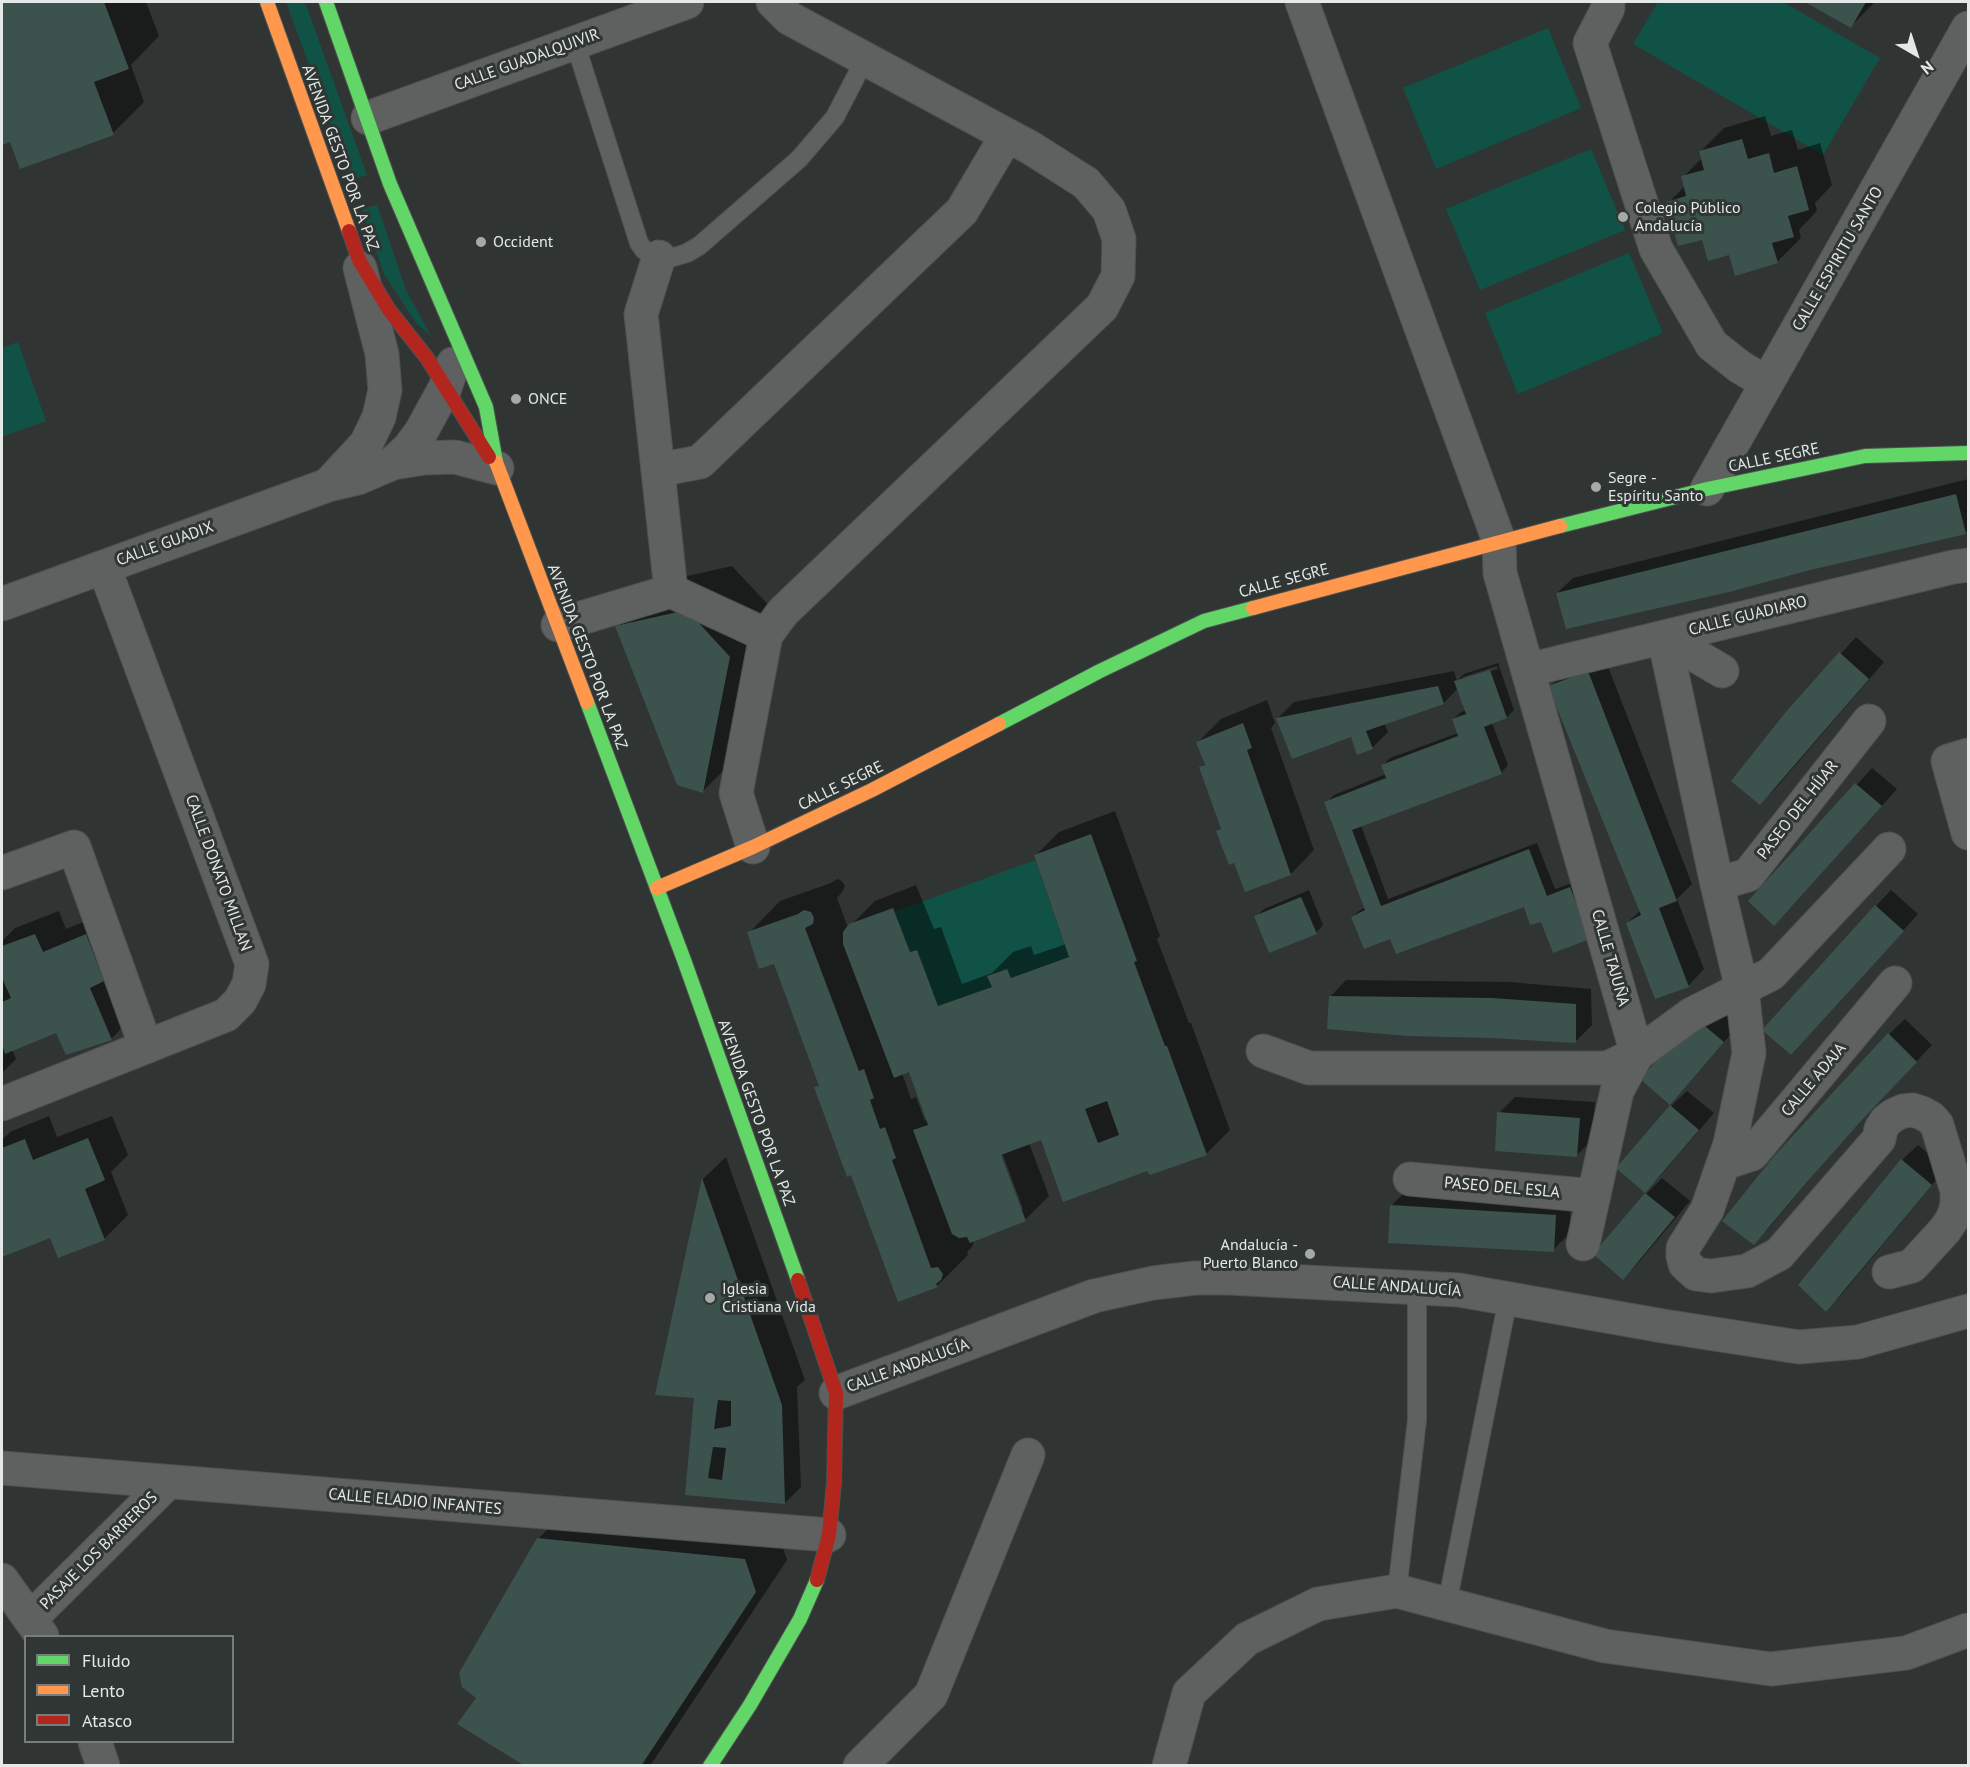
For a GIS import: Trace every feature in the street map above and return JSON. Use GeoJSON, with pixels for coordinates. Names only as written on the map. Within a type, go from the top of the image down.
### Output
{"type":"FeatureCollection","features":[{"type":"Feature","properties":{"kind":"main road","name":"AVENIDA GESTO POR LA PAZ"},"geometry":{"type":"LineString","coordinates":[[267,2],[358,260],[389,310],[427,358],[497,468]]}},
{"type":"Feature","properties":{"kind":"main road","name":"AVENIDA GESTO POR LA PAZ"},"geometry":{"type":"LineString","coordinates":[[326,2],[390,184],[486,407],[497,468],[657,888],[836,1392],[834,1483],[829,1535],[819,1576],[800,1619],[750,1705],[710,1766]]}},
{"type":"Feature","properties":{"kind":"main road","name":"CALLE SEGRE"},"geometry":{"type":"LineString","coordinates":[[657,888],[753,848],[872,790],[1101,671],[1204,621],[1499,541],[1707,489],[1865,456],[1968,453]]}},
{"type":"Feature","properties":{"kind":"street"},"geometry":{"type":"LineString","coordinates":[[753,848],[736,793],[765,635],[783,612],[1102,307],[1118,276],[1119,239],[1109,210],[1086,183],[1031,148],[789,18],[773,2]]}},
{"type":"Feature","properties":{"kind":"street","name":"CALLE TAJUÑA"},"geometry":{"type":"LineString","coordinates":[[1302,2],[1499,541],[1500,573],[1637,1054]]}},
{"type":"Feature","properties":{"kind":"street"},"geometry":{"type":"LineString","coordinates":[[1608,2],[1608,8],[1590,43],[1656,249],[1712,345],[1740,367],[1767,383]]}},
{"type":"Feature","properties":{"kind":"street","name":"CALLE GUADALQUIVIR"},"geometry":{"type":"LineString","coordinates":[[368,118],[574,43],[669,5]]}},
{"type":"Feature","properties":{"kind":"street","name":"CALLE ESPIRITU SANTO"},"geometry":{"type":"LineString","coordinates":[[1707,489],[1968,28]]}},
{"type":"Feature","properties":{"kind":"street"},"geometry":{"type":"LineString","coordinates":[[658,470],[699,462],[962,211],[1007,135]]}},
{"type":"Feature","properties":{"kind":"street"},"geometry":{"type":"LineString","coordinates":[[659,258],[641,314],[671,591]]}},
{"type":"Feature","properties":{"kind":"street","name":"CALLE GUADIX"},"geometry":{"type":"LineString","coordinates":[[328,485],[366,444],[379,417],[385,390],[382,354],[358,260]]}},
{"type":"Feature","properties":{"kind":"street","name":"CALLE GUADIX"},"geometry":{"type":"LineString","coordinates":[[393,463],[409,448],[421,432],[445,388],[452,370],[455,351],[453,332]]}},
{"type":"Feature","properties":{"kind":"street","name":"CALLE GUADIX"},"geometry":{"type":"LineString","coordinates":[[2,604],[328,485],[358,478],[393,463],[424,458],[454,457],[497,468]]}},
{"type":"Feature","properties":{"kind":"street","name":"CALLE GUADIARO"},"geometry":{"type":"LineString","coordinates":[[1528,670],[1968,564]]}},
{"type":"Feature","properties":{"kind":"street","name":"CALLE DONATO MILLAN"},"geometry":{"type":"LineString","coordinates":[[2,1104],[226,1015],[240,1001],[249,984],[252,964],[104,567]]}},
{"type":"Feature","properties":{"kind":"street"},"geometry":{"type":"LineString","coordinates":[[558,625],[671,591],[765,635]]}},
{"type":"Feature","properties":{"kind":"street"},"geometry":{"type":"LineString","coordinates":[[1664,637],[1722,671]]}},
{"type":"Feature","properties":{"kind":"street"},"geometry":{"type":"LineString","coordinates":[[1664,637],[1742,989],[1749,1053],[1730,1144],[1707,1210],[1683,1248],[1685,1264],[1690,1270],[1703,1276],[1747,1271],[1779,1254],[1879,1139],[1886,1121],[1894,1115],[1913,1110],[1931,1118],[1937,1125],[1957,1191],[1957,1205],[1953,1218],[1945,1230],[1912,1266],[1889,1272]]}},
{"type":"Feature","properties":{"kind":"street","name":"PASEO DEL HÍJAR"},"geometry":{"type":"LineString","coordinates":[[1717,884],[1748,875],[1869,721]]}},
{"type":"Feature","properties":{"kind":"street"},"geometry":{"type":"LineString","coordinates":[[1968,755],[1948,760],[1968,833]]}},
{"type":"Feature","properties":{"kind":"street"},"geometry":{"type":"LineString","coordinates":[[2,873],[74,847],[146,1047]]}},
{"type":"Feature","properties":{"kind":"street"},"geometry":{"type":"LineString","coordinates":[[1263,1051],[1309,1068],[1607,1068],[1637,1054],[1692,1014],[1771,974],[1889,849]]}},
{"type":"Feature","properties":{"kind":"street","name":"CALLE ADAJA"},"geometry":{"type":"LineString","coordinates":[[1724,1163],[1752,1154],[1895,983]]}},
{"type":"Feature","properties":{"kind":"street"},"geometry":{"type":"LineString","coordinates":[[1583,1244],[1617,1091],[1637,1054]]}},
{"type":"Feature","properties":{"kind":"street","name":"PASEO DEL ESLA"},"geometry":{"type":"LineString","coordinates":[[1410,1179],[1594,1196]]}},
{"type":"Feature","properties":{"kind":"street","name":"CALLE ANDALUCÍA"},"geometry":{"type":"LineString","coordinates":[[836,1392],[1094,1296],[1153,1283],[1195,1278],[1459,1290],[1663,1326],[1800,1347],[1858,1342],[1968,1311]]}},
{"type":"Feature","properties":{"kind":"street"},"geometry":{"type":"LineString","coordinates":[[860,1766],[931,1695],[1028,1455]]}},
{"type":"Feature","properties":{"kind":"street","name":"CALLE ELADIO INFANTES"},"geometry":{"type":"LineString","coordinates":[[2,1468],[829,1535]]}},
{"type":"Feature","properties":{"kind":"street","name":"PASAJE LOS BARREROS"},"geometry":{"type":"LineString","coordinates":[[36,1628],[168,1482]]}},
{"type":"Feature","properties":{"kind":"street"},"geometry":{"type":"LineString","coordinates":[[2,1580],[36,1628]]}},
{"type":"Feature","properties":{"kind":"street"},"geometry":{"type":"LineString","coordinates":[[1169,1766],[1189,1693],[1247,1639],[1318,1604],[1396,1591],[1605,1646],[1771,1669],[1906,1653],[1968,1630]]}},
{"type":"Feature","properties":{"kind":"street"},"geometry":{"type":"LineString","coordinates":[[94,1743],[103,1766]]}},
{"type":"Feature","properties":{"kind":"lane"},"geometry":{"type":"LineString","coordinates":[[574,43],[639,243],[659,258],[674,257],[699,246],[799,159],[835,117],[865,59]]}},
{"type":"Feature","properties":{"kind":"lane"},"geometry":{"type":"LineString","coordinates":[[1396,1591],[1417,1420],[1417,1288]]}},
{"type":"Feature","properties":{"kind":"lane"},"geometry":{"type":"LineString","coordinates":[[1447,1604],[1508,1299]]}},
{"type":"Feature","properties":{"kind":"green space"},"geometry":{"type":"Polygon","coordinates":[[[286,2],[305,2],[367,175],[351,180],[286,2]]]}},
{"type":"Feature","properties":{"kind":"green space"},"geometry":{"type":"Polygon","coordinates":[[[1658,2],[1783,2],[1880,58],[1823,155],[1633,44],[1658,2]]]}},
{"type":"Feature","properties":{"kind":"green space"},"geometry":{"type":"Polygon","coordinates":[[[1548,28],[1581,108],[1436,169],[1403,88],[1548,28]]]}},
{"type":"Feature","properties":{"kind":"green space"},"geometry":{"type":"Polygon","coordinates":[[[1591,149],[1625,230],[1480,290],[1446,209],[1591,149]]]}},
{"type":"Feature","properties":{"kind":"green space"},"geometry":{"type":"Polygon","coordinates":[[[377,205],[406,290],[431,336],[416,323],[384,274],[361,209],[377,205]]]}},
{"type":"Feature","properties":{"kind":"green space"},"geometry":{"type":"Polygon","coordinates":[[[1629,253],[1663,333],[1518,394],[1485,313],[1629,253]]]}},
{"type":"Feature","properties":{"kind":"green space"},"geometry":{"type":"Polygon","coordinates":[[[18,342],[46,421],[2,437],[2,348],[18,342]]]}},
{"type":"Feature","properties":{"kind":"green space"},"geometry":{"type":"Polygon","coordinates":[[[1035,860],[1069,957],[1011,978],[1007,969],[988,975],[992,987],[938,1006],[917,950],[910,952],[894,912],[1035,860]]]}},
{"type":"Feature","properties":{"kind":"building"},"geometry":{"type":"Polygon","coordinates":[[[2,2],[104,2],[129,69],[94,82],[114,135],[20,169],[10,142],[2,145],[2,2]]]}},
{"type":"Feature","properties":{"kind":"building"},"geometry":{"type":"Polygon","coordinates":[[[1805,2],[1866,2],[1851,28],[1805,2]]]}},
{"type":"Feature","properties":{"kind":"building"},"geometry":{"type":"Polygon","coordinates":[[[1742,139],[1748,159],[1769,153],[1774,173],[1797,166],[1809,210],[1788,216],[1794,237],[1772,243],[1778,263],[1735,276],[1729,255],[1708,261],[1702,240],[1678,246],[1666,202],[1686,196],[1681,176],[1704,170],[1699,151],[1742,139]]]}},
{"type":"Feature","properties":{"kind":"building"},"geometry":{"type":"Polygon","coordinates":[[[1956,494],[1966,534],[1566,629],[1556,593],[1956,494]]]}},
{"type":"Feature","properties":{"kind":"building"},"geometry":{"type":"Polygon","coordinates":[[[687,610],[730,657],[703,793],[677,785],[615,626],[687,610]]]}},
{"type":"Feature","properties":{"kind":"building"},"geometry":{"type":"Polygon","coordinates":[[[1839,652],[1869,679],[1760,805],[1731,781],[1785,713],[1839,652]]]}},
{"type":"Feature","properties":{"kind":"building"},"geometry":{"type":"Polygon","coordinates":[[[1490,670],[1507,718],[1484,727],[1502,774],[1352,830],[1381,906],[1529,849],[1547,896],[1570,887],[1590,939],[1553,953],[1541,922],[1530,925],[1524,907],[1396,954],[1390,939],[1364,949],[1351,917],[1365,910],[1324,802],[1386,778],[1381,765],[1458,736],[1452,719],[1466,714],[1454,681],[1490,670]]]}},
{"type":"Feature","properties":{"kind":"building"},"geometry":{"type":"Polygon","coordinates":[[[1588,671],[1677,901],[1659,908],[1689,987],[1655,999],[1626,923],[1641,915],[1548,686],[1588,671]]]}},
{"type":"Feature","properties":{"kind":"building"},"geometry":{"type":"Polygon","coordinates":[[[1438,686],[1444,704],[1366,731],[1373,749],[1357,755],[1351,737],[1292,759],[1276,718],[1438,686]]]}},
{"type":"Feature","properties":{"kind":"building"},"geometry":{"type":"Polygon","coordinates":[[[1243,723],[1252,748],[1247,750],[1291,875],[1245,892],[1234,863],[1229,865],[1216,831],[1221,829],[1199,767],[1205,765],[1196,742],[1243,723]]]}},
{"type":"Feature","properties":{"kind":"building"},"geometry":{"type":"Polygon","coordinates":[[[1855,783],[1882,806],[1774,926],[1748,901],[1855,783]]]}},
{"type":"Feature","properties":{"kind":"building"},"geometry":{"type":"Polygon","coordinates":[[[1091,834],[1137,961],[1134,962],[1207,1155],[1150,1175],[1147,1171],[1063,1202],[1041,1140],[1001,1155],[1026,1221],[970,1243],[967,1237],[959,1238],[952,1234],[913,1130],[928,1125],[909,1072],[894,1078],[843,944],[843,932],[849,924],[893,908],[910,952],[917,950],[938,1006],[992,987],[987,976],[1007,969],[1011,978],[1069,957],[1034,855],[1091,834]],[[1107,1101],[1085,1109],[1098,1143],[1119,1135],[1107,1101]]]}},
{"type":"Feature","properties":{"kind":"building"},"geometry":{"type":"Polygon","coordinates":[[[1301,897],[1317,934],[1269,953],[1254,916],[1301,897]]]}},
{"type":"Feature","properties":{"kind":"building"},"geometry":{"type":"Polygon","coordinates":[[[1875,905],[1904,931],[1791,1055],[1762,1030],[1875,905]]]}},
{"type":"Feature","properties":{"kind":"building"},"geometry":{"type":"Polygon","coordinates":[[[804,910],[811,912],[814,918],[813,924],[805,928],[859,1071],[864,1069],[874,1098],[870,1100],[880,1129],[885,1127],[896,1158],[892,1160],[931,1268],[938,1267],[943,1274],[941,1280],[936,1284],[938,1287],[898,1302],[851,1175],[847,1177],[814,1087],[819,1086],[774,964],[759,969],[747,932],[804,910]]]}},
{"type":"Feature","properties":{"kind":"building"},"geometry":{"type":"Polygon","coordinates":[[[35,934],[43,952],[86,934],[104,981],[90,988],[112,1040],[66,1055],[56,1033],[5,1054],[2,1044],[2,1002],[11,998],[2,978],[2,946],[35,934]]]}},
{"type":"Feature","properties":{"kind":"building"},"geometry":{"type":"Polygon","coordinates":[[[1329,996],[1492,998],[1576,1004],[1576,1043],[1408,1036],[1327,1029],[1329,996]]]}},
{"type":"Feature","properties":{"kind":"building"},"geometry":{"type":"Polygon","coordinates":[[[1695,1018],[1724,1042],[1670,1105],[1640,1079],[1695,1018]]]}},
{"type":"Feature","properties":{"kind":"building"},"geometry":{"type":"Polygon","coordinates":[[[1888,1033],[1917,1062],[1861,1121],[1754,1245],[1722,1221],[1775,1155],[1888,1033]]]}},
{"type":"Feature","properties":{"kind":"building"},"geometry":{"type":"Polygon","coordinates":[[[1670,1105],[1699,1130],[1645,1193],[1616,1168],[1670,1105]]]}},
{"type":"Feature","properties":{"kind":"building"},"geometry":{"type":"Polygon","coordinates":[[[1497,1112],[1580,1118],[1577,1157],[1495,1151],[1497,1112]]]}},
{"type":"Feature","properties":{"kind":"building"},"geometry":{"type":"Polygon","coordinates":[[[88,1138],[105,1180],[85,1189],[105,1240],[58,1258],[50,1238],[2,1257],[2,1148],[25,1139],[33,1160],[88,1138]]]}},
{"type":"Feature","properties":{"kind":"building"},"geometry":{"type":"Polygon","coordinates":[[[1901,1159],[1932,1185],[1826,1312],[1798,1285],[1901,1159]]]}},
{"type":"Feature","properties":{"kind":"building"},"geometry":{"type":"Polygon","coordinates":[[[702,1178],[782,1405],[785,1504],[685,1495],[694,1398],[655,1395],[702,1178]],[[718,1400],[714,1429],[731,1426],[731,1401],[718,1400]],[[713,1447],[708,1478],[722,1480],[726,1448],[713,1447]]]}},
{"type":"Feature","properties":{"kind":"building"},"geometry":{"type":"Polygon","coordinates":[[[1645,1193],[1675,1217],[1623,1280],[1593,1254],[1645,1193]]]}},
{"type":"Feature","properties":{"kind":"building"},"geometry":{"type":"Polygon","coordinates":[[[1390,1205],[1556,1215],[1554,1252],[1388,1243],[1390,1205]]]}},
{"type":"Feature","properties":{"kind":"building"},"geometry":{"type":"Polygon","coordinates":[[[537,1538],[745,1559],[756,1592],[641,1766],[525,1766],[457,1724],[476,1698],[462,1687],[459,1673],[537,1538]]]}},
{"type":"Feature","properties":{"kind":"traffic: fast"},"geometry":{"type":"LineString","coordinates":[[326,2],[390,184],[486,407],[496,462]]}},
{"type":"Feature","properties":{"kind":"traffic: fast"},"geometry":{"type":"LineString","coordinates":[[1560,526],[1707,489],[1865,456],[1968,453]]}},
{"type":"Feature","properties":{"kind":"traffic: fast"},"geometry":{"type":"LineString","coordinates":[[999,724],[1100,671],[1204,621],[1253,608]]}},
{"type":"Feature","properties":{"kind":"traffic: fast"},"geometry":{"type":"LineString","coordinates":[[587,702],[684,960],[798,1280]]}},
{"type":"Feature","properties":{"kind":"traffic: fast"},"geometry":{"type":"LineString","coordinates":[[710,1766],[750,1705],[800,1619],[817,1580]]}},
{"type":"Feature","properties":{"kind":"traffic: slow"},"geometry":{"type":"LineString","coordinates":[[267,2],[349,231]]}},
{"type":"Feature","properties":{"kind":"traffic: slow"},"geometry":{"type":"LineString","coordinates":[[496,462],[587,702]]}},
{"type":"Feature","properties":{"kind":"traffic: slow"},"geometry":{"type":"LineString","coordinates":[[1253,608],[1560,526]]}},
{"type":"Feature","properties":{"kind":"traffic: slow"},"geometry":{"type":"LineString","coordinates":[[657,888],[753,847],[872,790],[999,724]]}},
{"type":"Feature","properties":{"kind":"traffic: jam"},"geometry":{"type":"LineString","coordinates":[[349,231],[359,260],[389,310],[427,358],[489,457]]}},
{"type":"Feature","properties":{"kind":"traffic: jam"},"geometry":{"type":"LineString","coordinates":[[798,1280],[836,1393],[834,1483],[829,1535],[817,1580]]}},
{"type":"Feature","properties":{"kind":"place","name":"Colegio Público Andalucía"},"geometry":{"type":"Point","coordinates":[1623,217]}},
{"type":"Feature","properties":{"kind":"place","name":"Occident"},"geometry":{"type":"Point","coordinates":[481,242]}},
{"type":"Feature","properties":{"kind":"place","name":"ONCE"},"geometry":{"type":"Point","coordinates":[516,399]}},
{"type":"Feature","properties":{"kind":"place","name":"Segre - Espíritu Santo"},"geometry":{"type":"Point","coordinates":[1596,487]}},
{"type":"Feature","properties":{"kind":"place","name":"Andalucía - Puerto Blanco"},"geometry":{"type":"Point","coordinates":[1310,1254]}},
{"type":"Feature","properties":{"kind":"place","name":"Iglesia Cristiana Vida"},"geometry":{"type":"Point","coordinates":[710,1298]}}]}
